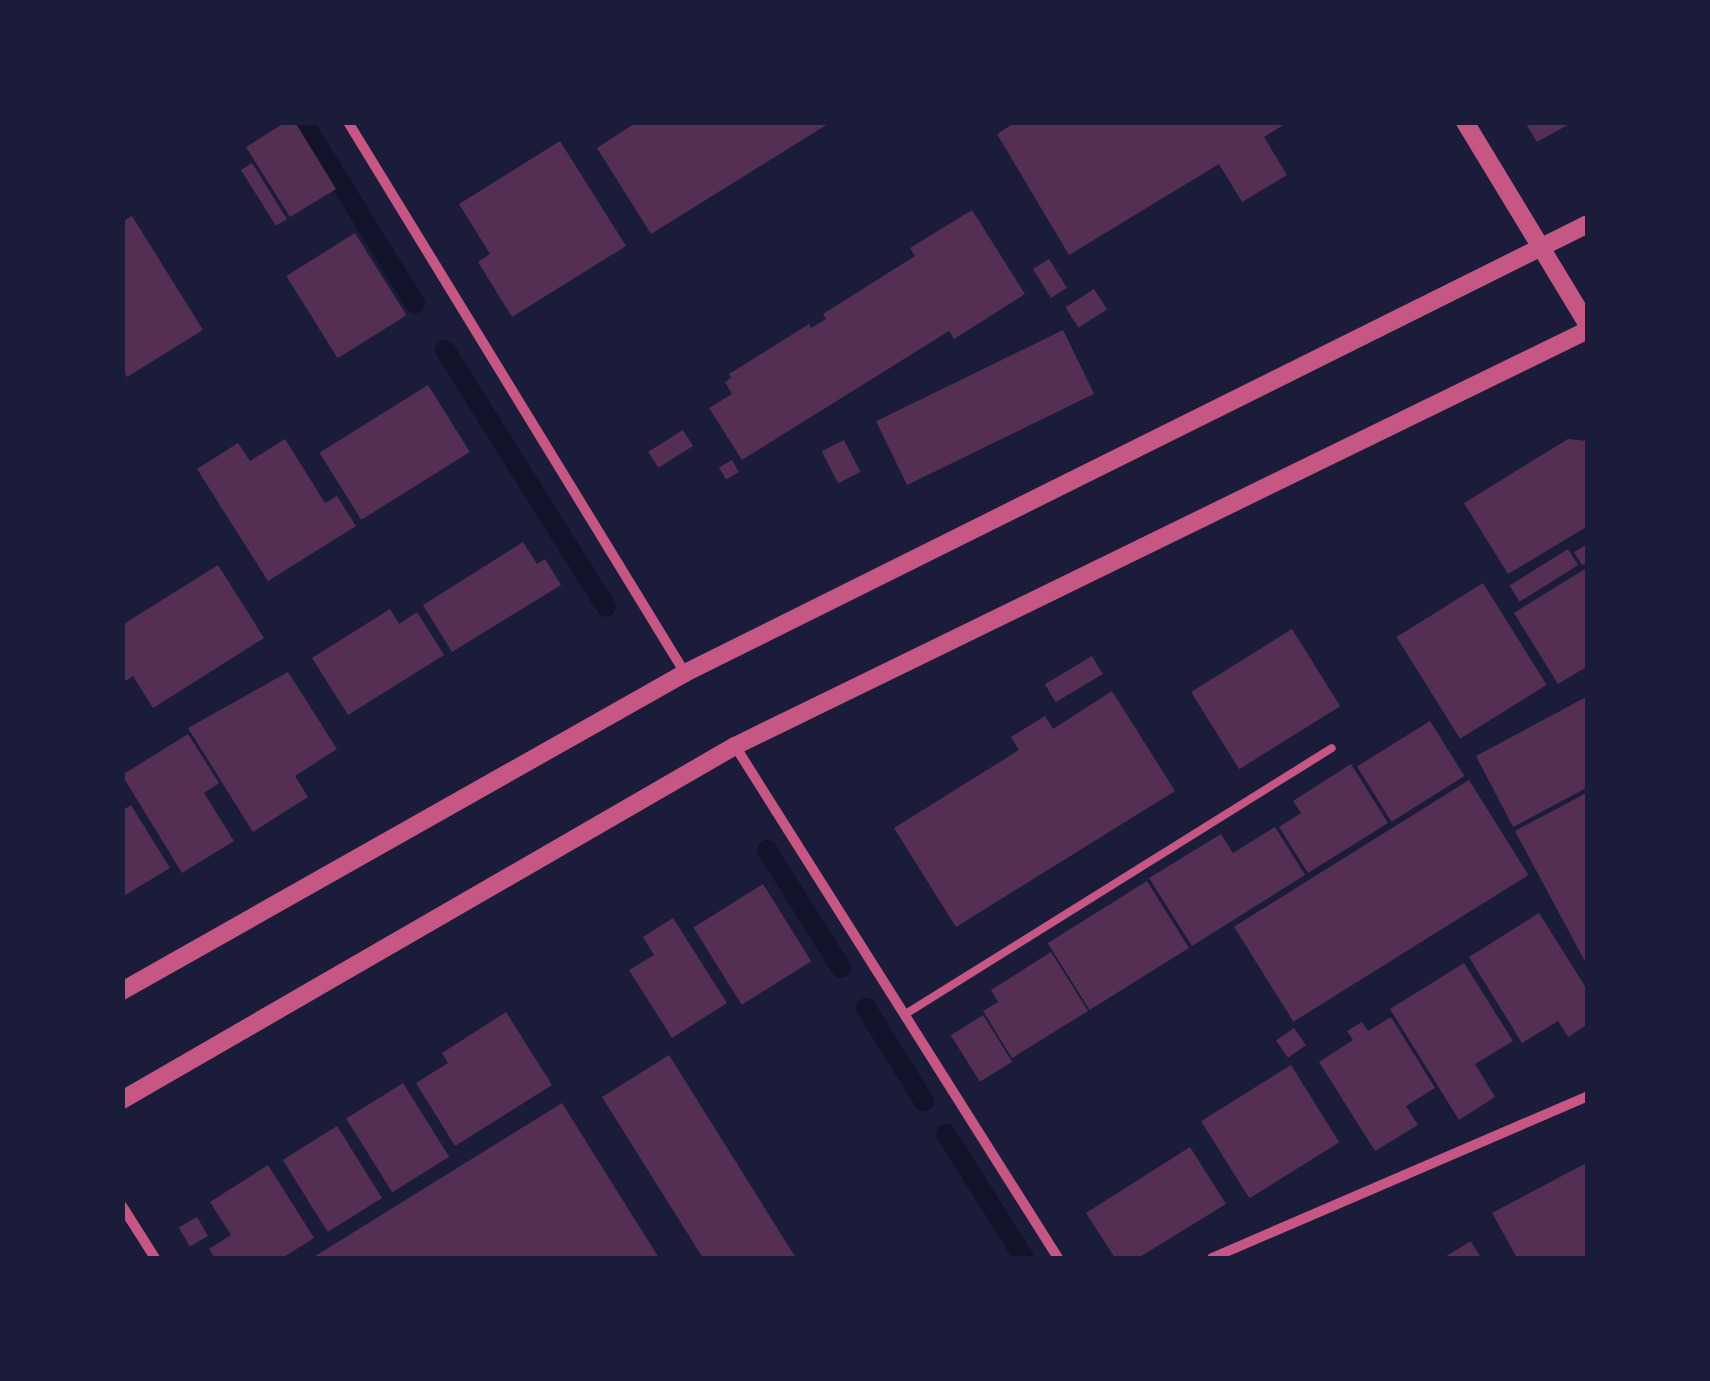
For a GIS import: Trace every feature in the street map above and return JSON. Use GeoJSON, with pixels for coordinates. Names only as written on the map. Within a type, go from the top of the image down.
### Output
{"type":"FeatureCollection","features":[{"type":"Feature","properties":{"kind":"street"},"geometry":{"type":"LineString","coordinates":[[348,122],[685,673]]}},
{"type":"Feature","properties":{"kind":"street"},"geometry":{"type":"LineString","coordinates":[[122,1100],[735,746],[1588,327],[1466,122]]}},
{"type":"Feature","properties":{"kind":"street"},"geometry":{"type":"LineString","coordinates":[[122,991],[685,673],[1588,224]]}},
{"type":"Feature","properties":{"kind":"street"},"geometry":{"type":"LineString","coordinates":[[735,746],[1058,1258]]}},
{"type":"Feature","properties":{"kind":"street"},"geometry":{"type":"LineString","coordinates":[[1212,1258],[1588,1096]]}},
{"type":"Feature","properties":{"kind":"street"},"geometry":{"type":"LineString","coordinates":[[122,1206],[156,1258]]}},
{"type":"Feature","properties":{"kind":"lane"},"geometry":{"type":"LineString","coordinates":[[904,1015],[1332,748]]}},
{"type":"Feature","properties":{"kind":"building"},"geometry":{"type":"Polygon","coordinates":[[[286,122],[295,122],[336,189],[290,217],[246,147],[286,122]]]}},
{"type":"Feature","properties":{"kind":"building"},"geometry":{"type":"Polygon","coordinates":[[[637,122],[831,122],[651,234],[597,148],[637,122]]]}},
{"type":"Feature","properties":{"kind":"building"},"geometry":{"type":"Polygon","coordinates":[[[1016,122],[1288,122],[1264,137],[1287,175],[1242,202],[1219,164],[1069,255],[997,134],[1016,122]]]}},
{"type":"Feature","properties":{"kind":"building"},"geometry":{"type":"Polygon","coordinates":[[[1525,122],[1573,122],[1537,142],[1525,122]]]}},
{"type":"Feature","properties":{"kind":"building"},"geometry":{"type":"Polygon","coordinates":[[[560,141],[626,246],[512,317],[478,262],[490,254],[459,204],[560,141]]]}},
{"type":"Feature","properties":{"kind":"building"},"geometry":{"type":"Polygon","coordinates":[[[252,163],[287,219],[276,226],[241,170],[252,163]]]}},
{"type":"Feature","properties":{"kind":"building"},"geometry":{"type":"Polygon","coordinates":[[[972,210],[1025,294],[954,339],[949,331],[742,460],[709,408],[732,394],[725,382],[731,378],[729,374],[809,324],[811,328],[826,319],[823,314],[915,256],[910,248],[972,210]]]}},
{"type":"Feature","properties":{"kind":"building"},"geometry":{"type":"Polygon","coordinates":[[[132,216],[203,330],[127,377],[122,369],[122,222],[132,216]]]}},
{"type":"Feature","properties":{"kind":"building"},"geometry":{"type":"Polygon","coordinates":[[[355,233],[406,315],[338,358],[286,276],[355,233]]]}},
{"type":"Feature","properties":{"kind":"building"},"geometry":{"type":"Polygon","coordinates":[[[1049,259],[1067,288],[1051,298],[1033,269],[1049,259]]]}},
{"type":"Feature","properties":{"kind":"building"},"geometry":{"type":"Polygon","coordinates":[[[1094,289],[1107,309],[1079,328],[1065,308],[1094,289]]]}},
{"type":"Feature","properties":{"kind":"building"},"geometry":{"type":"Polygon","coordinates":[[[1063,330],[1094,394],[907,485],[876,421],[1063,330]]]}},
{"type":"Feature","properties":{"kind":"building"},"geometry":{"type":"Polygon","coordinates":[[[428,385],[470,452],[361,520],[319,453],[428,385]]]}},
{"type":"Feature","properties":{"kind":"building"},"geometry":{"type":"Polygon","coordinates":[[[683,430],[693,446],[658,468],[648,452],[683,430]]]}},
{"type":"Feature","properties":{"kind":"building"},"geometry":{"type":"Polygon","coordinates":[[[285,439],[325,503],[337,496],[356,526],[268,581],[197,469],[238,443],[250,461],[285,439]]]}},
{"type":"Feature","properties":{"kind":"building"},"geometry":{"type":"Polygon","coordinates":[[[1568,439],[1588,441],[1588,526],[1508,574],[1464,503],[1568,439]]]}},
{"type":"Feature","properties":{"kind":"building"},"geometry":{"type":"Polygon","coordinates":[[[844,440],[860,472],[838,483],[822,451],[844,440]]]}},
{"type":"Feature","properties":{"kind":"building"},"geometry":{"type":"Polygon","coordinates":[[[732,460],[739,472],[726,480],[719,467],[732,460]]]}},
{"type":"Feature","properties":{"kind":"building"},"geometry":{"type":"Polygon","coordinates":[[[523,542],[537,564],[545,559],[561,585],[452,652],[423,605],[523,542]]]}},
{"type":"Feature","properties":{"kind":"building"},"geometry":{"type":"Polygon","coordinates":[[[1588,544],[1588,562],[1582,565],[1574,552],[1588,544]]]}},
{"type":"Feature","properties":{"kind":"building"},"geometry":{"type":"Polygon","coordinates":[[[1568,549],[1578,565],[1520,602],[1509,586],[1568,549]]]}},
{"type":"Feature","properties":{"kind":"building"},"geometry":{"type":"Polygon","coordinates":[[[218,565],[264,638],[153,708],[133,676],[122,683],[122,625],[218,565]]]}},
{"type":"Feature","properties":{"kind":"building"},"geometry":{"type":"Polygon","coordinates":[[[1588,567],[1588,666],[1558,684],[1514,613],[1588,567]]]}},
{"type":"Feature","properties":{"kind":"building"},"geometry":{"type":"Polygon","coordinates":[[[1483,583],[1547,685],[1460,739],[1396,637],[1483,583]]]}},
{"type":"Feature","properties":{"kind":"building"},"geometry":{"type":"Polygon","coordinates":[[[390,609],[399,624],[417,612],[444,655],[348,715],[312,658],[390,609]]]}},
{"type":"Feature","properties":{"kind":"building"},"geometry":{"type":"Polygon","coordinates":[[[1292,629],[1340,706],[1239,769],[1191,692],[1292,629]]]}},
{"type":"Feature","properties":{"kind":"building"},"geometry":{"type":"Polygon","coordinates":[[[1092,656],[1103,674],[1056,702],[1045,684],[1092,656]]]}},
{"type":"Feature","properties":{"kind":"building"},"geometry":{"type":"Polygon","coordinates":[[[288,672],[337,749],[295,776],[308,797],[253,832],[188,728],[288,672]]]}},
{"type":"Feature","properties":{"kind":"building"},"geometry":{"type":"Polygon","coordinates":[[[1112,691],[1175,791],[956,927],[894,828],[1019,750],[1011,737],[1045,716],[1053,729],[1112,691]]]}},
{"type":"Feature","properties":{"kind":"building"},"geometry":{"type":"Polygon","coordinates":[[[1588,696],[1588,787],[1513,827],[1476,756],[1588,696]]]}},
{"type":"Feature","properties":{"kind":"building"},"geometry":{"type":"Polygon","coordinates":[[[1430,721],[1464,776],[1392,822],[1357,767],[1430,721]]]}},
{"type":"Feature","properties":{"kind":"building"},"geometry":{"type":"Polygon","coordinates":[[[188,734],[219,783],[204,793],[234,841],[182,873],[122,775],[188,734]]]}},
{"type":"Feature","properties":{"kind":"building"},"geometry":{"type":"Polygon","coordinates":[[[1351,764],[1388,823],[1308,873],[1279,827],[1301,813],[1293,801],[1351,764]]]}},
{"type":"Feature","properties":{"kind":"building"},"geometry":{"type":"Polygon","coordinates":[[[1469,780],[1528,875],[1293,1022],[1234,927],[1469,780]]]}},
{"type":"Feature","properties":{"kind":"building"},"geometry":{"type":"Polygon","coordinates":[[[1588,792],[1588,967],[1515,831],[1588,792]]]}},
{"type":"Feature","properties":{"kind":"building"},"geometry":{"type":"Polygon","coordinates":[[[131,805],[170,868],[122,897],[122,811],[131,805]]]}},
{"type":"Feature","properties":{"kind":"building"},"geometry":{"type":"Polygon","coordinates":[[[1275,827],[1305,875],[1192,946],[1149,878],[1221,834],[1233,853],[1275,827]]]}},
{"type":"Feature","properties":{"kind":"building"},"geometry":{"type":"Polygon","coordinates":[[[1147,881],[1189,948],[1090,1010],[1048,943],[1147,881]]]}},
{"type":"Feature","properties":{"kind":"building"},"geometry":{"type":"Polygon","coordinates":[[[763,884],[811,961],[742,1005],[693,927],[763,884]]]}},
{"type":"Feature","properties":{"kind":"building"},"geometry":{"type":"Polygon","coordinates":[[[1539,913],[1588,991],[1588,1024],[1568,1037],[1558,1021],[1522,1043],[1469,957],[1539,913]]]}},
{"type":"Feature","properties":{"kind":"building"},"geometry":{"type":"Polygon","coordinates":[[[673,918],[727,1003],[672,1038],[629,970],[654,955],[643,937],[673,918]]]}},
{"type":"Feature","properties":{"kind":"building"},"geometry":{"type":"Polygon","coordinates":[[[1051,952],[1088,1011],[1012,1058],[983,1011],[998,1002],[991,990],[1051,952]]]}},
{"type":"Feature","properties":{"kind":"building"},"geometry":{"type":"Polygon","coordinates":[[[1464,963],[1513,1041],[1475,1064],[1495,1097],[1459,1120],[1390,1009],[1464,963]]]}},
{"type":"Feature","properties":{"kind":"building"},"geometry":{"type":"Polygon","coordinates":[[[506,1012],[552,1085],[455,1146],[416,1083],[448,1063],[442,1053],[506,1012]]]}},
{"type":"Feature","properties":{"kind":"building"},"geometry":{"type":"Polygon","coordinates":[[[983,1015],[1012,1062],[980,1082],[951,1035],[983,1015]]]}},
{"type":"Feature","properties":{"kind":"building"},"geometry":{"type":"Polygon","coordinates":[[[1391,1017],[1435,1088],[1406,1106],[1418,1125],[1375,1151],[1319,1062],[1353,1040],[1347,1031],[1362,1022],[1368,1031],[1391,1017]]]}},
{"type":"Feature","properties":{"kind":"building"},"geometry":{"type":"Polygon","coordinates":[[[1294,1028],[1306,1045],[1288,1058],[1276,1041],[1294,1028]]]}},
{"type":"Feature","properties":{"kind":"building"},"geometry":{"type":"Polygon","coordinates":[[[669,1055],[796,1258],[703,1258],[602,1097],[669,1055]]]}},
{"type":"Feature","properties":{"kind":"building"},"geometry":{"type":"Polygon","coordinates":[[[1291,1065],[1339,1142],[1249,1198],[1201,1121],[1291,1065]]]}},
{"type":"Feature","properties":{"kind":"building"},"geometry":{"type":"Polygon","coordinates":[[[403,1083],[449,1157],[392,1192],[346,1119],[403,1083]]]}},
{"type":"Feature","properties":{"kind":"building"},"geometry":{"type":"Polygon","coordinates":[[[562,1103],[659,1258],[312,1258],[562,1103]]]}},
{"type":"Feature","properties":{"kind":"building"},"geometry":{"type":"Polygon","coordinates":[[[337,1126],[382,1198],[328,1232],[283,1160],[337,1126]]]}},
{"type":"Feature","properties":{"kind":"building"},"geometry":{"type":"Polygon","coordinates":[[[1190,1147],[1226,1204],[1138,1258],[1115,1258],[1086,1213],[1190,1147]]]}},
{"type":"Feature","properties":{"kind":"building"},"geometry":{"type":"Polygon","coordinates":[[[1588,1162],[1588,1258],[1517,1258],[1492,1213],[1588,1162]]]}},
{"type":"Feature","properties":{"kind":"building"},"geometry":{"type":"Polygon","coordinates":[[[268,1165],[314,1238],[282,1258],[215,1258],[209,1249],[231,1235],[210,1202],[268,1165]]]}},
{"type":"Feature","properties":{"kind":"building"},"geometry":{"type":"Polygon","coordinates":[[[197,1217],[208,1236],[190,1247],[179,1228],[197,1217]]]}},
{"type":"Feature","properties":{"kind":"building"},"geometry":{"type":"Polygon","coordinates":[[[1471,1241],[1481,1258],[1443,1258],[1471,1241]]]}},
{"type":"Feature","properties":{"kind":"waterway"},"geometry":{"type":"LineString","coordinates":[[303,122],[415,303]]}},
{"type":"Feature","properties":{"kind":"waterway"},"geometry":{"type":"LineString","coordinates":[[445,350],[606,607]]}},
{"type":"Feature","properties":{"kind":"waterway"},"geometry":{"type":"LineString","coordinates":[[767,850],[841,968]]}},
{"type":"Feature","properties":{"kind":"waterway"},"geometry":{"type":"LineString","coordinates":[[866,1008],[924,1101]]}},
{"type":"Feature","properties":{"kind":"waterway"},"geometry":{"type":"LineString","coordinates":[[946,1134],[1024,1258]]}}]}
